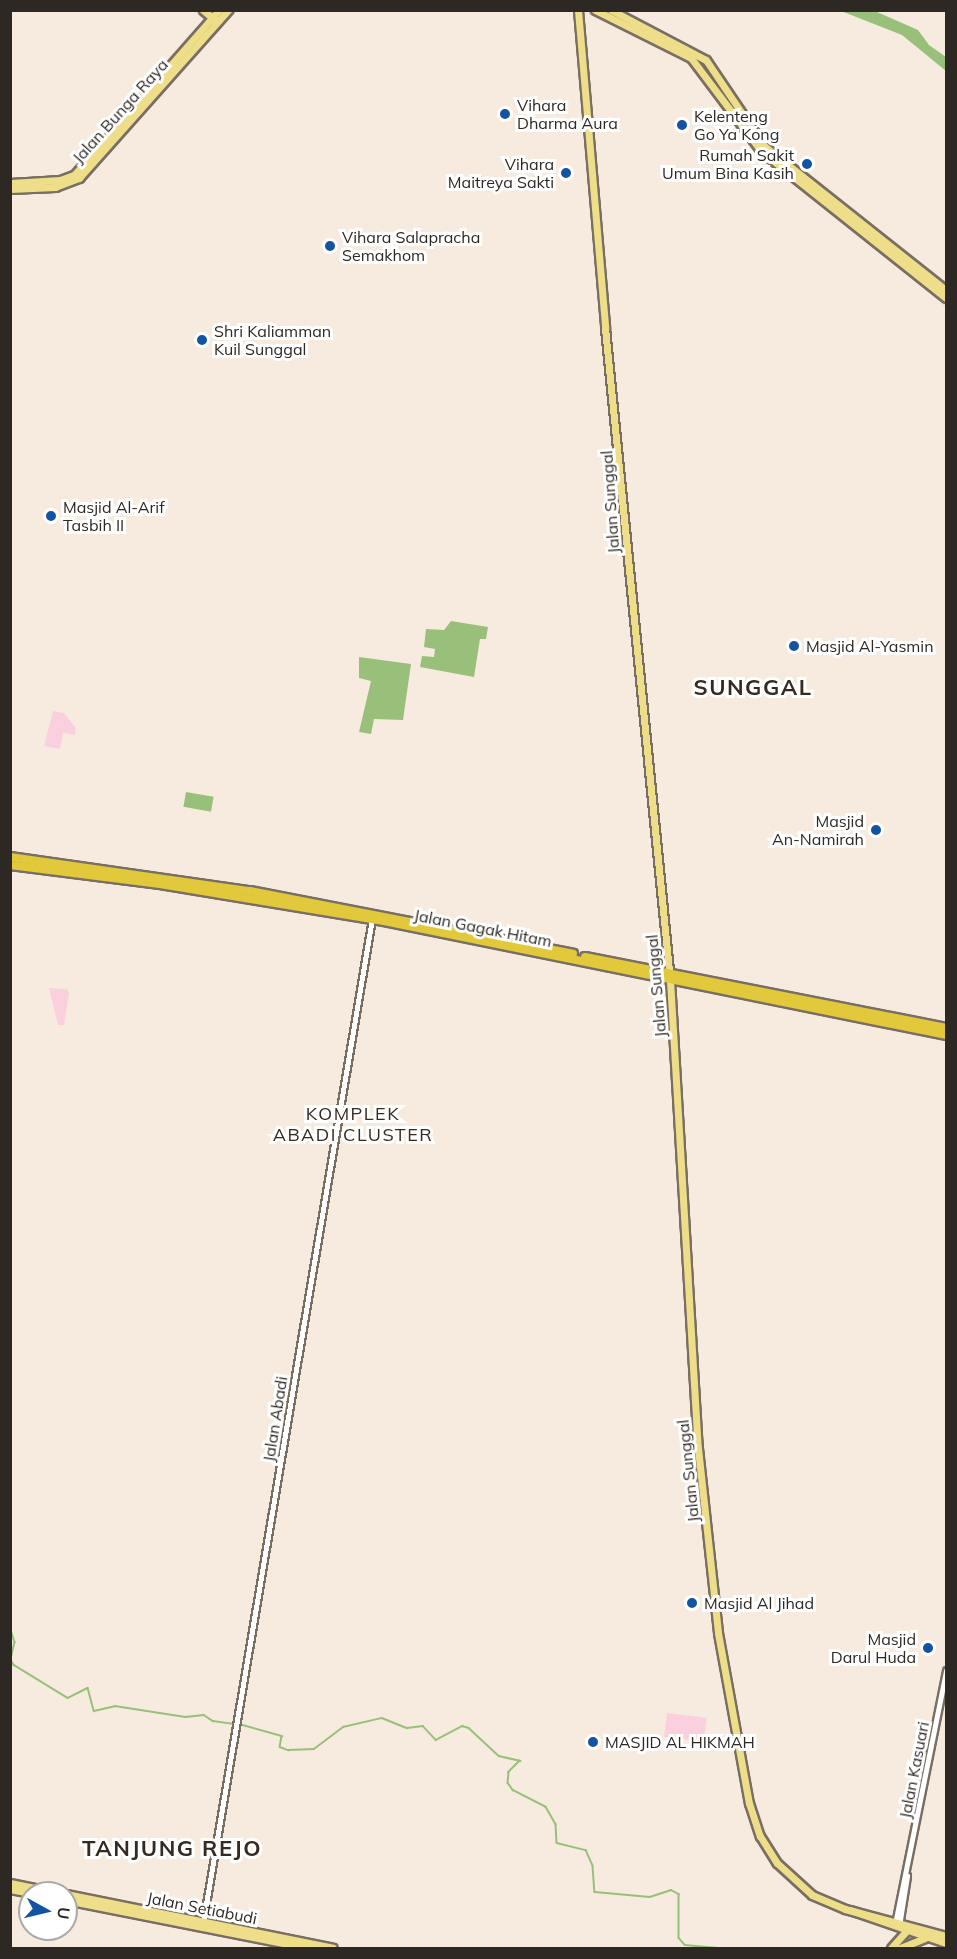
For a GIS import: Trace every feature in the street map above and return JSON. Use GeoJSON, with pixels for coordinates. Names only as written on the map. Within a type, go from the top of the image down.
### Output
{"type":"FeatureCollection","features":[{"type":"Feature","properties":{"kind":"highway","name":"Jalan Gagak Hitam"},"geometry":{"type":"LineString","coordinates":[[10,857],[250,891],[670,977],[912,1024],[946,1028]]}},
{"type":"Feature","properties":{"kind":"highway","name":"Jalan Gagak Hitam"},"geometry":{"type":"LineString","coordinates":[[10,866],[160,884],[435,929]]}},
{"type":"Feature","properties":{"kind":"highway","name":"Jalan Gagak Hitam"},"geometry":{"type":"LineString","coordinates":[[912,1024],[946,1035]]}},
{"type":"Feature","properties":{"kind":"main road"},"geometry":{"type":"LineString","coordinates":[[203,10],[215,21]]}},
{"type":"Feature","properties":{"kind":"main road","name":"Jalan Bunga Raya"},"geometry":{"type":"LineString","coordinates":[[215,21],[219,10]]}},
{"type":"Feature","properties":{"kind":"main road","name":"Jalan Bunga Raya"},"geometry":{"type":"LineString","coordinates":[[10,189],[55,187],[76,180],[215,21],[228,10]]}},
{"type":"Feature","properties":{"kind":"main road","name":"Jalan Sunggal"},"geometry":{"type":"LineString","coordinates":[[578,10],[605,328],[670,977],[697,1439],[718,1633],[749,1803],[760,1836],[792,1881],[812,1895],[899,1925],[946,1936]]}},
{"type":"Feature","properties":{"kind":"main road"},"geometry":{"type":"LineString","coordinates":[[595,10],[691,58],[764,146],[946,290]]}},
{"type":"Feature","properties":{"kind":"main road"},"geometry":{"type":"LineString","coordinates":[[611,10],[694,51],[705,60],[761,151],[946,298]]}},
{"type":"Feature","properties":{"kind":"main road","name":"Jalan Bunga Raya"},"geometry":{"type":"LineString","coordinates":[[10,183],[60,180],[74,175],[138,108]]}},
{"type":"Feature","properties":{"kind":"main road","name":"Jalan Setiabudi"},"geometry":{"type":"LineString","coordinates":[[78,1896],[333,1948]]}},
{"type":"Feature","properties":{"kind":"main road","name":"Jalan Setiabudi"},"geometry":{"type":"LineString","coordinates":[[78,1902],[308,1948]]}},
{"type":"Feature","properties":{"kind":"main road"},"geometry":{"type":"LineString","coordinates":[[898,1946],[899,1925]]}},
{"type":"Feature","properties":{"kind":"main road"},"geometry":{"type":"LineString","coordinates":[[898,1946],[916,1930]]}},
{"type":"Feature","properties":{"kind":"main road","name":"Jalan Sunggal"},"geometry":{"type":"LineString","coordinates":[[916,1930],[928,1938],[946,1943]]}},
{"type":"Feature","properties":{"kind":"main road"},"geometry":{"type":"LineString","coordinates":[[891,1948],[915,1939],[928,1938]]}},
{"type":"Feature","properties":{"kind":"street","name":"Jalan Abadi"},"geometry":{"type":"LineString","coordinates":[[203,1922],[239,1724],[372,919]]}},
{"type":"Feature","properties":{"kind":"street","name":"Jalan Kasuari"},"geometry":{"type":"LineString","coordinates":[[899,1925],[946,1670]]}},
{"type":"Feature","properties":{"kind":"shaded area"},"geometry":{"type":"Polygon","coordinates":[[[841,11],[877,12],[918,30],[929,45],[946,57],[946,71],[902,35],[841,11]]]}},
{"type":"Feature","properties":{"kind":"shaded area"},"geometry":{"type":"Polygon","coordinates":[[[451,621],[488,627],[486,639],[480,639],[474,677],[420,667],[422,656],[434,657],[435,649],[424,647],[426,629],[444,630],[451,621]]]}},
{"type":"Feature","properties":{"kind":"shaded area"},"geometry":{"type":"Polygon","coordinates":[[[359,657],[411,664],[403,720],[374,719],[371,734],[359,732],[371,681],[359,678],[359,657]]]}},
{"type":"Feature","properties":{"kind":"shaded area"},"geometry":{"type":"Polygon","coordinates":[[[53,711],[64,713],[76,728],[75,735],[63,733],[60,749],[44,746],[53,711]]]}},
{"type":"Feature","properties":{"kind":"shaded area"},"geometry":{"type":"Polygon","coordinates":[[[186,792],[214,797],[211,812],[183,807],[186,792]]]}},
{"type":"Feature","properties":{"kind":"shaded area"},"geometry":{"type":"Polygon","coordinates":[[[49,988],[67,989],[69,993],[64,1025],[58,1025],[49,988]]]}},
{"type":"Feature","properties":{"kind":"shaded area"},"geometry":{"type":"Polygon","coordinates":[[[667,1713],[707,1718],[704,1742],[664,1737],[667,1713]]]}},
{"type":"Feature","properties":{"kind":"waterway"},"geometry":{"type":"LineString","coordinates":[[10,1627],[15,1642],[11,1660],[14,1665],[68,1698],[88,1688],[94,1711],[115,1706],[185,1717],[204,1715],[213,1721],[235,1724]]}},
{"type":"Feature","properties":{"kind":"waterway"},"geometry":{"type":"LineString","coordinates":[[239,1724],[282,1736],[280,1747],[288,1750],[314,1749],[343,1727],[382,1718],[407,1728],[423,1726],[436,1740],[462,1726],[469,1728],[499,1756],[520,1761],[509,1772],[508,1783],[513,1790],[546,1807],[556,1824],[557,1843],[586,1850],[593,1866],[595,1892],[650,1897],[671,1890],[679,1894],[679,1938],[685,1945],[718,1948]]}},
{"type":"Feature","properties":{"kind":"place","name":"Vihara Dharma Aura"},"geometry":{"type":"Point","coordinates":[505,114]}},
{"type":"Feature","properties":{"kind":"place","name":"Kelenteng Go Ya Kong"},"geometry":{"type":"Point","coordinates":[682,125]}},
{"type":"Feature","properties":{"kind":"place","name":"Rumah Sakit Umum Bina Kasih"},"geometry":{"type":"Point","coordinates":[807,164]}},
{"type":"Feature","properties":{"kind":"place","name":"Vihara Maitreya Sakti"},"geometry":{"type":"Point","coordinates":[566,173]}},
{"type":"Feature","properties":{"kind":"place","name":"Vihara Salapracha Semakhom"},"geometry":{"type":"Point","coordinates":[330,246]}},
{"type":"Feature","properties":{"kind":"place","name":"Shri Kaliamman Kuil Sunggal"},"geometry":{"type":"Point","coordinates":[202,340]}},
{"type":"Feature","properties":{"kind":"place","name":"Masjid Al-Arif Tasbih II"},"geometry":{"type":"Point","coordinates":[51,516]}},
{"type":"Feature","properties":{"kind":"place","name":"Masjid Al-Yasmin"},"geometry":{"type":"Point","coordinates":[794,646]}},
{"type":"Feature","properties":{"kind":"place","name":"Masjid An-Namirah"},"geometry":{"type":"Point","coordinates":[876,830]}},
{"type":"Feature","properties":{"kind":"place","name":"Masjid Al Jihad"},"geometry":{"type":"Point","coordinates":[692,1603]}},
{"type":"Feature","properties":{"kind":"place","name":"Masjid Darul Huda"},"geometry":{"type":"Point","coordinates":[928,1648]}},
{"type":"Feature","properties":{"kind":"place","name":"MASJID AL HIKMAH"},"geometry":{"type":"Point","coordinates":[593,1742]}},
{"type":"Feature","properties":{"kind":"district","name":"SUNGGAL"},"geometry":{"type":"Point","coordinates":[753,688]}},
{"type":"Feature","properties":{"kind":"district","name":"KOMPLEK ABADI CLUSTER"},"geometry":{"type":"Point","coordinates":[353,1125]}},
{"type":"Feature","properties":{"kind":"district","name":"TANJUNG REJO"},"geometry":{"type":"Point","coordinates":[172,1849]}}]}
